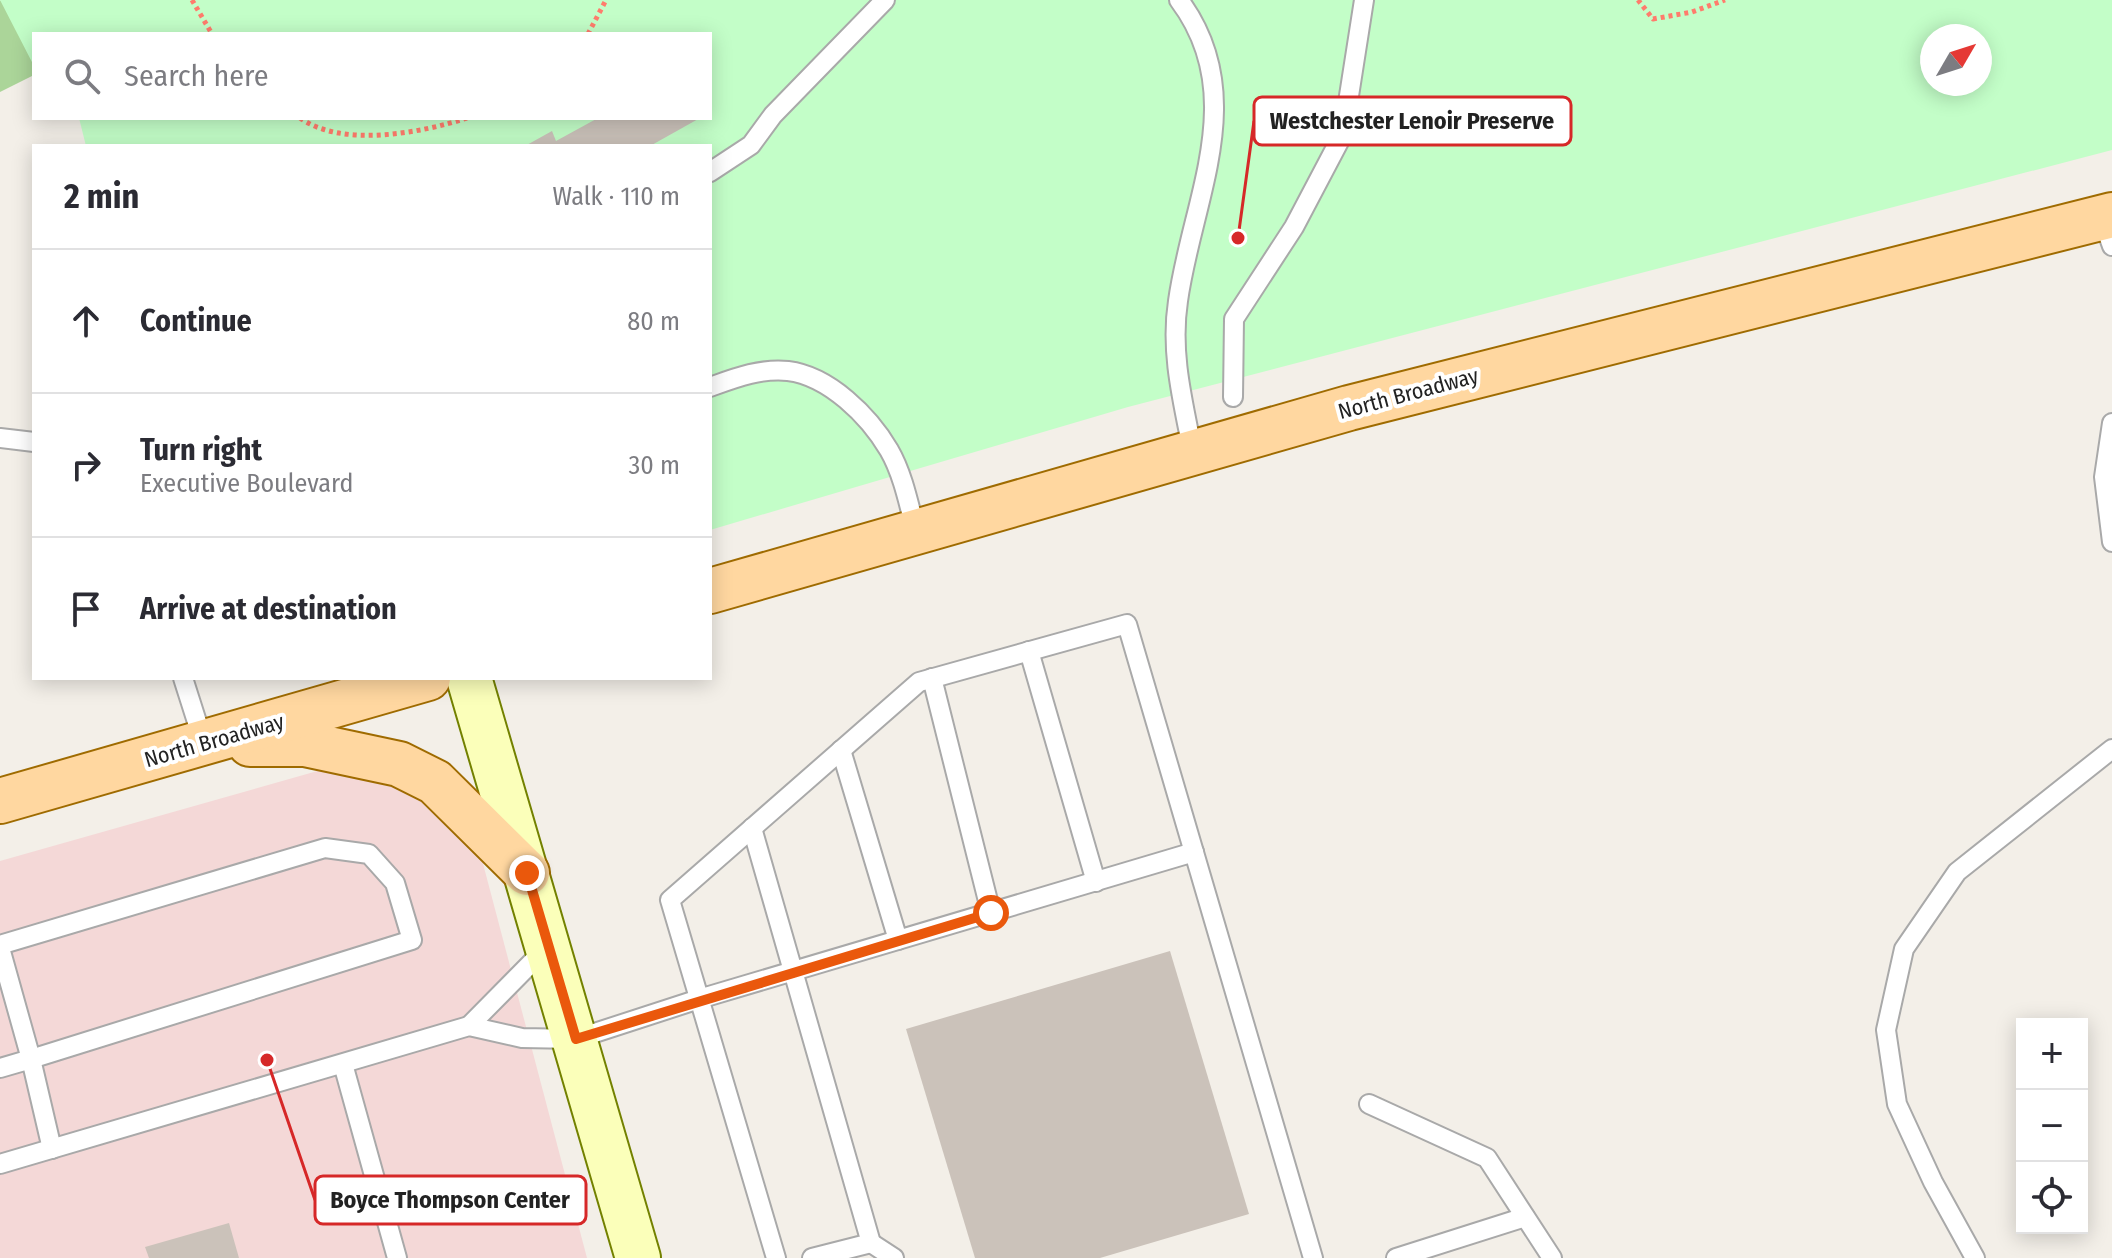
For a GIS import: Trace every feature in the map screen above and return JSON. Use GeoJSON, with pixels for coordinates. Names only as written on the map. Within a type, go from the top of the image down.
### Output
{"type":"FeatureCollection","features":[{"type":"Feature","properties":{"kind":"main road","name":"North Broadway"},"geometry":{"type":"LineString","coordinates":[[712,590],[1349,408],[1687,321],[2109,226]]}},
{"type":"Feature","properties":{"kind":"main road","name":"North Broadway"},"geometry":{"type":"LineString","coordinates":[[0,801],[421,680]]}},
{"type":"Feature","properties":{"kind":"main road"},"geometry":{"type":"LineString","coordinates":[[470,680],[638,1258]]}},
{"type":"Feature","properties":{"kind":"main road"},"geometry":{"type":"LineString","coordinates":[[204,744],[305,744],[399,764],[435,782],[527,873]]}},
{"type":"Feature","properties":{"kind":"lane"},"geometry":{"type":"LineString","coordinates":[[712,171],[751,145],[773,115],[885,0]]}},
{"type":"Feature","properties":{"kind":"lane"},"geometry":{"type":"LineString","coordinates":[[1179,0],[1201,36],[1210,71],[1214,108],[1213,151],[1185,263],[1176,332],[1176,371],[1193,453]]}},
{"type":"Feature","properties":{"kind":"lane"},"geometry":{"type":"LineString","coordinates":[[1233,397],[1234,319],[1294,227],[1343,134],[1364,0]]}},
{"type":"Feature","properties":{"kind":"lane"},"geometry":{"type":"LineString","coordinates":[[712,386],[764,371],[807,376],[827,386],[847,401],[889,450],[901,477],[916,532]]}},
{"type":"Feature","properties":{"kind":"lane"},"geometry":{"type":"LineString","coordinates":[[2112,423],[2104,477],[2112,542]]}},
{"type":"Feature","properties":{"kind":"lane"},"geometry":{"type":"LineString","coordinates":[[0,438],[32,442]]}},
{"type":"Feature","properties":{"kind":"lane"},"geometry":{"type":"LineString","coordinates":[[776,1258],[670,900],[919,682],[1127,624],[1313,1258]]}},
{"type":"Feature","properties":{"kind":"lane"},"geometry":{"type":"LineString","coordinates":[[1029,651],[1096,882]]}},
{"type":"Feature","properties":{"kind":"lane"},"geometry":{"type":"LineString","coordinates":[[932,678],[991,913]]}},
{"type":"Feature","properties":{"kind":"lane"},"geometry":{"type":"LineString","coordinates":[[184,680],[204,744]]}},
{"type":"Feature","properties":{"kind":"lane"},"geometry":{"type":"LineString","coordinates":[[1975,1258],[1933,1182],[1897,1104],[1886,1030],[1904,949],[1957,872],[2112,749]]}},
{"type":"Feature","properties":{"kind":"lane"},"geometry":{"type":"LineString","coordinates":[[841,750],[898,940]]}},
{"type":"Feature","properties":{"kind":"lane"},"geometry":{"type":"LineString","coordinates":[[752,828],[871,1243],[894,1258]]}},
{"type":"Feature","properties":{"kind":"lane"},"geometry":{"type":"LineString","coordinates":[[0,1068],[31,1059],[412,940],[395,883],[369,854],[325,848],[0,946],[31,1059],[52,1149]]}},
{"type":"Feature","properties":{"kind":"lane"},"geometry":{"type":"LineString","coordinates":[[469,1026],[522,1038],[576,1039],[699,999],[1194,852]]}},
{"type":"Feature","properties":{"kind":"lane"},"geometry":{"type":"LineString","coordinates":[[0,1164],[469,1026],[549,947]]}},
{"type":"Feature","properties":{"kind":"lane"},"geometry":{"type":"LineString","coordinates":[[343,1064],[395,1257]]}},
{"type":"Feature","properties":{"kind":"lane"},"geometry":{"type":"LineString","coordinates":[[1369,1104],[1487,1158],[1552,1258]]}},
{"type":"Feature","properties":{"kind":"lane"},"geometry":{"type":"LineString","coordinates":[[1396,1258],[1525,1217]]}},
{"type":"Feature","properties":{"kind":"lane"},"geometry":{"type":"LineString","coordinates":[[812,1258],[871,1243]]}},
{"type":"Feature","properties":{"kind":"path"},"geometry":{"type":"LineString","coordinates":[[192,0],[211,32]]}},
{"type":"Feature","properties":{"kind":"path"},"geometry":{"type":"LineString","coordinates":[[589,32],[606,0]]}},
{"type":"Feature","properties":{"kind":"path"},"geometry":{"type":"LineString","coordinates":[[1638,0],[1653,19],[1692,12],[1725,0]]}},
{"type":"Feature","properties":{"kind":"path"},"geometry":{"type":"LineString","coordinates":[[303,120],[310,125],[377,137],[458,120]]}},
{"type":"Feature","properties":{"kind":"shaded area"},"geometry":{"type":"Polygon","coordinates":[[[335,766],[394,770],[481,856],[587,1258],[0,1258],[0,861],[335,766]]]}},
{"type":"Feature","properties":{"kind":"green space"},"geometry":{"type":"Polygon","coordinates":[[[0,0],[32,32],[32,76],[0,92],[0,0]]]}},
{"type":"Feature","properties":{"kind":"green space"},"geometry":{"type":"Polygon","coordinates":[[[0,0],[2112,0],[2112,150],[1128,407],[712,529],[712,144],[86,144],[80,120],[712,120],[712,32],[32,32],[32,62],[0,0]]]}},
{"type":"Feature","properties":{"kind":"building"},"geometry":{"type":"Polygon","coordinates":[[[594,120],[696,120],[654,144],[529,144],[552,131],[556,141],[594,120]]]}},
{"type":"Feature","properties":{"kind":"building"},"geometry":{"type":"Polygon","coordinates":[[[1170,951],[1249,1214],[1100,1258],[975,1258],[906,1029],[1170,951]]]}},
{"type":"Feature","properties":{"kind":"building"},"geometry":{"type":"Polygon","coordinates":[[[229,1223],[239,1258],[149,1258],[145,1247],[229,1223]]]}},
{"type":"Feature","properties":{"kind":"place","name":"Westchester Lenoir Preserve"},"geometry":{"type":"Point","coordinates":[1238,238]}},
{"type":"Feature","properties":{"kind":"place","name":"Boyce Thompson Center"},"geometry":{"type":"Point","coordinates":[267,1060]}},
{"type":"Feature","properties":{"kind":"route"},"geometry":{"type":"LineString","coordinates":[[527,873],[576,1039],[699,999],[991,913]]}}]}
